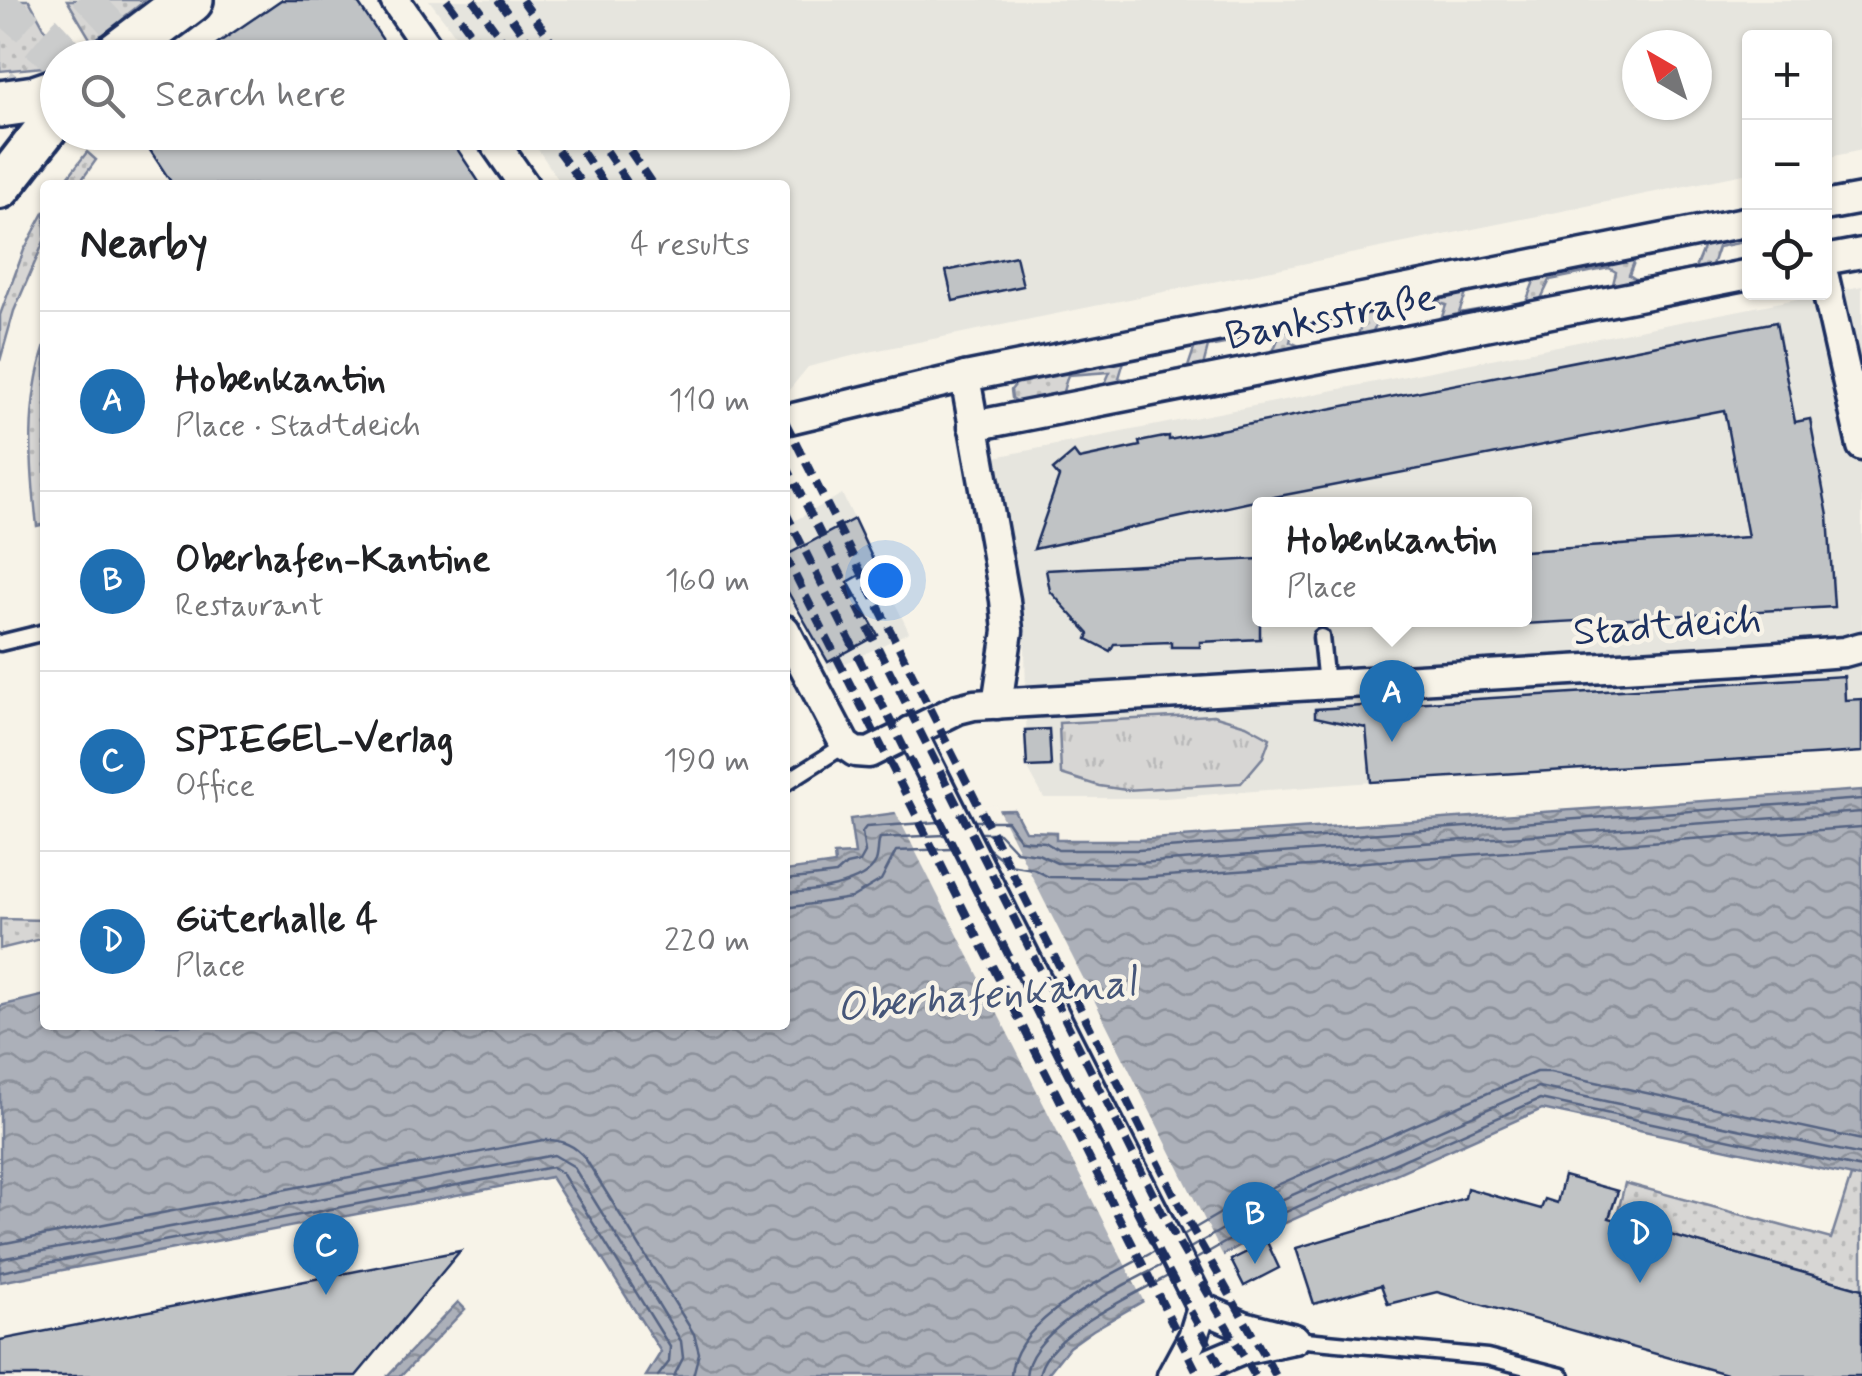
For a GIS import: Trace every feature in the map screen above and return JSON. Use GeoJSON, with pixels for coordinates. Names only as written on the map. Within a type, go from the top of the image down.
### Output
{"type":"FeatureCollection","features":[{"type":"Feature","properties":{"kind":"main road"},"geometry":{"type":"LineString","coordinates":[[137,40],[190,0]]}},
{"type":"Feature","properties":{"kind":"main road"},"geometry":{"type":"LineString","coordinates":[[0,104],[40,98]]}},
{"type":"Feature","properties":{"kind":"main road"},"geometry":{"type":"LineString","coordinates":[[0,188],[40,136]]}},
{"type":"Feature","properties":{"kind":"street"},"geometry":{"type":"LineString","coordinates":[[395,0],[423,40]]}},
{"type":"Feature","properties":{"kind":"street"},"geometry":{"type":"LineString","coordinates":[[500,150],[521,180]]}},
{"type":"Feature","properties":{"kind":"street"},"geometry":{"type":"LineString","coordinates":[[1832,205],[1862,199]]}},
{"type":"Feature","properties":{"kind":"street","name":"Banksstraße"},"geometry":{"type":"LineString","coordinates":[[790,419],[965,378],[1742,223]]}},
{"type":"Feature","properties":{"kind":"street"},"geometry":{"type":"LineString","coordinates":[[1832,258],[1862,252]]}},
{"type":"Feature","properties":{"kind":"street","name":"Banksstraße"},"geometry":{"type":"LineString","coordinates":[[973,426],[1742,276]]}},
{"type":"Feature","properties":{"kind":"street"},"geometry":{"type":"LineString","coordinates":[[1829,300],[1862,446]]}},
{"type":"Feature","properties":{"kind":"street"},"geometry":{"type":"LineString","coordinates":[[965,378],[1005,600],[1008,631],[997,704]]}},
{"type":"Feature","properties":{"kind":"street"},"geometry":{"type":"LineString","coordinates":[[790,638],[857,749]]}},
{"type":"Feature","properties":{"kind":"street","name":"Stadtdeich"},"geometry":{"type":"LineString","coordinates":[[857,749],[912,731],[958,710],[997,704],[1741,660],[1844,652],[1862,647]]}},
{"type":"Feature","properties":{"kind":"street"},"geometry":{"type":"LineString","coordinates":[[912,731],[1202,1308],[1244,1326],[1295,1339]]}},
{"type":"Feature","properties":{"kind":"street"},"geometry":{"type":"LineString","coordinates":[[1176,1376],[1202,1308]]}},
{"type":"Feature","properties":{"kind":"street"},"geometry":{"type":"LineString","coordinates":[[1176,1376],[1242,1350],[1295,1339]]}},
{"type":"Feature","properties":{"kind":"lane"},"geometry":{"type":"LineString","coordinates":[[0,643],[40,633]]}},
{"type":"Feature","properties":{"kind":"lane"},"geometry":{"type":"LineString","coordinates":[[1320,637],[1326,684]]}},
{"type":"Feature","properties":{"kind":"lane"},"geometry":{"type":"LineString","coordinates":[[790,781],[857,749]]}},
{"type":"Feature","properties":{"kind":"lane"},"geometry":{"type":"LineString","coordinates":[[1295,1339],[1487,1357],[1562,1376]]}},
{"type":"Feature","properties":{"kind":"lane"},"geometry":{"type":"LineString","coordinates":[[1487,1357],[1504,1376]]}},
{"type":"Feature","properties":{"kind":"shaded area"},"geometry":{"type":"Polygon","coordinates":[[[429,0],[1862,0],[1862,150],[1832,156],[1832,30],[1742,30],[1742,174],[864,353],[808,367],[790,389],[790,180],[559,180],[538,150],[790,150],[790,40],[459,40],[429,0]]]}},
{"type":"Feature","properties":{"kind":"shaded area"},"geometry":{"type":"Polygon","coordinates":[[[1862,286],[1862,752],[1164,798],[1044,798],[1027,767],[1025,643],[990,458],[1791,300],[1832,300],[1832,292],[1862,286]]]}},
{"type":"Feature","properties":{"kind":"shaded area"},"geometry":{"type":"Polygon","coordinates":[[[842,494],[909,632],[830,671],[790,596],[790,523],[842,494]]]}},
{"type":"Feature","properties":{"kind":"green space"},"geometry":{"type":"Polygon","coordinates":[[[0,0],[29,0],[51,40],[40,40],[40,67],[0,71],[0,0]]]}},
{"type":"Feature","properties":{"kind":"green space"},"geometry":{"type":"Polygon","coordinates":[[[67,0],[146,0],[95,40],[91,40],[67,0]]]}},
{"type":"Feature","properties":{"kind":"green space"},"geometry":{"type":"Polygon","coordinates":[[[87,152],[96,160],[82,180],[66,180],[87,152]]]}},
{"type":"Feature","properties":{"kind":"green space"},"geometry":{"type":"Polygon","coordinates":[[[40,220],[40,251],[14,311],[0,361],[0,315],[24,250],[40,220]]]}},
{"type":"Feature","properties":{"kind":"green space"},"geometry":{"type":"Polygon","coordinates":[[[1742,236],[1742,242],[1718,247],[1710,271],[1611,292],[1616,272],[1609,268],[1550,280],[1538,305],[1440,323],[1446,305],[1438,302],[1380,315],[1370,338],[1270,359],[1278,339],[1269,336],[1208,347],[1202,370],[1102,390],[1110,372],[1068,375],[1061,398],[1022,405],[1012,398],[1011,390],[1020,379],[1125,358],[1119,378],[1125,380],[1188,367],[1195,346],[1294,325],[1290,342],[1299,346],[1358,335],[1365,312],[1467,291],[1459,313],[1526,302],[1536,276],[1636,257],[1629,275],[1637,280],[1695,268],[1705,243],[1742,236]]]}},
{"type":"Feature","properties":{"kind":"green space"},"geometry":{"type":"Polygon","coordinates":[[[40,364],[37,526],[31,435],[40,364]]]}},
{"type":"Feature","properties":{"kind":"green space"},"geometry":{"type":"Polygon","coordinates":[[[1213,715],[1246,725],[1270,738],[1263,757],[1241,783],[1126,790],[1061,774],[1059,723],[1213,715]]]}},
{"type":"Feature","properties":{"kind":"green space"},"geometry":{"type":"Polygon","coordinates":[[[0,919],[40,920],[40,939],[0,949],[0,919]]]}},
{"type":"Feature","properties":{"kind":"green space"},"geometry":{"type":"Polygon","coordinates":[[[1851,1176],[1862,1178],[1862,1289],[1616,1220],[1625,1183],[1831,1239],[1851,1176]]]}},
{"type":"Feature","properties":{"kind":"water","name":"Oberhafenkanal"},"geometry":{"type":"Polygon","coordinates":[[[1862,790],[1862,1178],[1542,1109],[1258,1235],[1093,1330],[1069,1347],[1046,1376],[646,1376],[661,1352],[551,1177],[0,1282],[0,1006],[40,996],[40,1030],[790,1030],[790,870],[835,864],[834,855],[855,854],[850,819],[896,813],[1014,810],[1025,831],[1056,832],[1056,840],[1138,840],[1862,790]]]}},
{"type":"Feature","properties":{"kind":"water"},"geometry":{"type":"Polygon","coordinates":[[[458,1302],[465,1309],[401,1376],[387,1376],[458,1302]]]}},
{"type":"Feature","properties":{"kind":"pier"},"geometry":{"type":"Polygon","coordinates":[[[996,805],[1225,1260],[1146,1306],[894,809],[996,805]]]}},
{"type":"Feature","properties":{"kind":"building"},"geometry":{"type":"Polygon","coordinates":[[[281,0],[356,0],[383,40],[222,40],[281,0]]]}},
{"type":"Feature","properties":{"kind":"building"},"geometry":{"type":"Polygon","coordinates":[[[150,150],[458,150],[478,180],[170,180],[150,150]]]}},
{"type":"Feature","properties":{"kind":"building"},"geometry":{"type":"Polygon","coordinates":[[[1016,256],[1023,286],[953,301],[946,271],[1016,256]]]}},
{"type":"Feature","properties":{"kind":"building"},"geometry":{"type":"Polygon","coordinates":[[[1776,322],[1795,422],[1810,419],[1828,516],[1834,607],[1532,624],[1532,550],[1748,537],[1724,410],[1274,497],[1252,497],[1252,502],[1034,549],[1059,477],[1053,470],[1074,452],[1079,459],[1140,446],[1139,442],[1169,436],[1169,440],[1776,322]]]}},
{"type":"Feature","properties":{"kind":"building"},"geometry":{"type":"Polygon","coordinates":[[[854,519],[876,566],[848,582],[878,635],[828,662],[790,596],[790,553],[854,519]]]}},
{"type":"Feature","properties":{"kind":"building"},"geometry":{"type":"Polygon","coordinates":[[[1252,559],[1252,627],[1260,627],[1260,639],[1200,642],[1200,647],[1171,647],[1171,642],[1114,644],[1110,651],[1087,639],[1089,634],[1050,591],[1046,570],[1252,559]]]}},
{"type":"Feature","properties":{"kind":"building"},"geometry":{"type":"Polygon","coordinates":[[[1844,676],[1845,700],[1862,699],[1862,752],[1371,782],[1366,728],[1315,717],[1315,709],[1844,676]]]}},
{"type":"Feature","properties":{"kind":"building"},"geometry":{"type":"Polygon","coordinates":[[[1049,729],[1051,766],[1027,767],[1025,730],[1049,729]]]}},
{"type":"Feature","properties":{"kind":"building"},"geometry":{"type":"Polygon","coordinates":[[[1564,1176],[1618,1191],[1609,1218],[1862,1289],[1862,1376],[1734,1376],[1437,1292],[1388,1304],[1381,1285],[1314,1304],[1296,1248],[1465,1198],[1467,1188],[1541,1209],[1545,1199],[1557,1203],[1564,1176]]]}},
{"type":"Feature","properties":{"kind":"building"},"geometry":{"type":"Polygon","coordinates":[[[1267,1242],[1279,1268],[1244,1286],[1231,1260],[1267,1242]]]}},
{"type":"Feature","properties":{"kind":"building"},"geometry":{"type":"Polygon","coordinates":[[[460,1251],[356,1376],[0,1376],[0,1340],[460,1251]]]}},
{"type":"Feature","properties":{"kind":"tunnel"},"geometry":{"type":"LineString","coordinates":[[0,26],[22,0]]}},
{"type":"Feature","properties":{"kind":"tunnel"},"geometry":{"type":"LineString","coordinates":[[67,40],[109,0]]}},
{"type":"Feature","properties":{"kind":"tunnel"},"geometry":{"type":"LineString","coordinates":[[0,120],[40,72]]}},
{"type":"Feature","properties":{"kind":"railway"},"geometry":{"type":"LineString","coordinates":[[447,0],[477,40]]}},
{"type":"Feature","properties":{"kind":"railway"},"geometry":{"type":"LineString","coordinates":[[473,0],[503,40]]}},
{"type":"Feature","properties":{"kind":"railway"},"geometry":{"type":"LineString","coordinates":[[498,0],[528,40]]}},
{"type":"Feature","properties":{"kind":"railway"},"geometry":{"type":"LineString","coordinates":[[522,0],[551,40]]}},
{"type":"Feature","properties":{"kind":"railway"},"geometry":{"type":"LineString","coordinates":[[557,150],[579,180]]}},
{"type":"Feature","properties":{"kind":"railway"},"geometry":{"type":"LineString","coordinates":[[581,150],[602,180]]}},
{"type":"Feature","properties":{"kind":"railway"},"geometry":{"type":"LineString","coordinates":[[605,150],[626,180]]}},
{"type":"Feature","properties":{"kind":"railway"},"geometry":{"type":"LineString","coordinates":[[629,150],[650,180]]}},
{"type":"Feature","properties":{"kind":"railway"},"geometry":{"type":"LineString","coordinates":[[790,431],[1185,1216],[1276,1376]]}},
{"type":"Feature","properties":{"kind":"railway"},"geometry":{"type":"LineString","coordinates":[[790,473],[1168,1224],[1255,1376]]}},
{"type":"Feature","properties":{"kind":"railway"},"geometry":{"type":"LineString","coordinates":[[790,521],[1149,1235],[1226,1376]]}},
{"type":"Feature","properties":{"kind":"railway"},"geometry":{"type":"LineString","coordinates":[[790,565],[1199,1376]]}},
{"type":"Feature","properties":{"kind":"place","name":"Hobenkantin"},"geometry":{"type":"Point","coordinates":[1392,742]}},
{"type":"Feature","properties":{"kind":"place","name":"Oberhafen-Kantine"},"geometry":{"type":"Point","coordinates":[1255,1264]}},
{"type":"Feature","properties":{"kind":"place","name":"Güterhalle 4"},"geometry":{"type":"Point","coordinates":[1640,1283]}},
{"type":"Feature","properties":{"kind":"place","name":"SPIEGEL-Verlag"},"geometry":{"type":"Point","coordinates":[326,1295]}}]}
